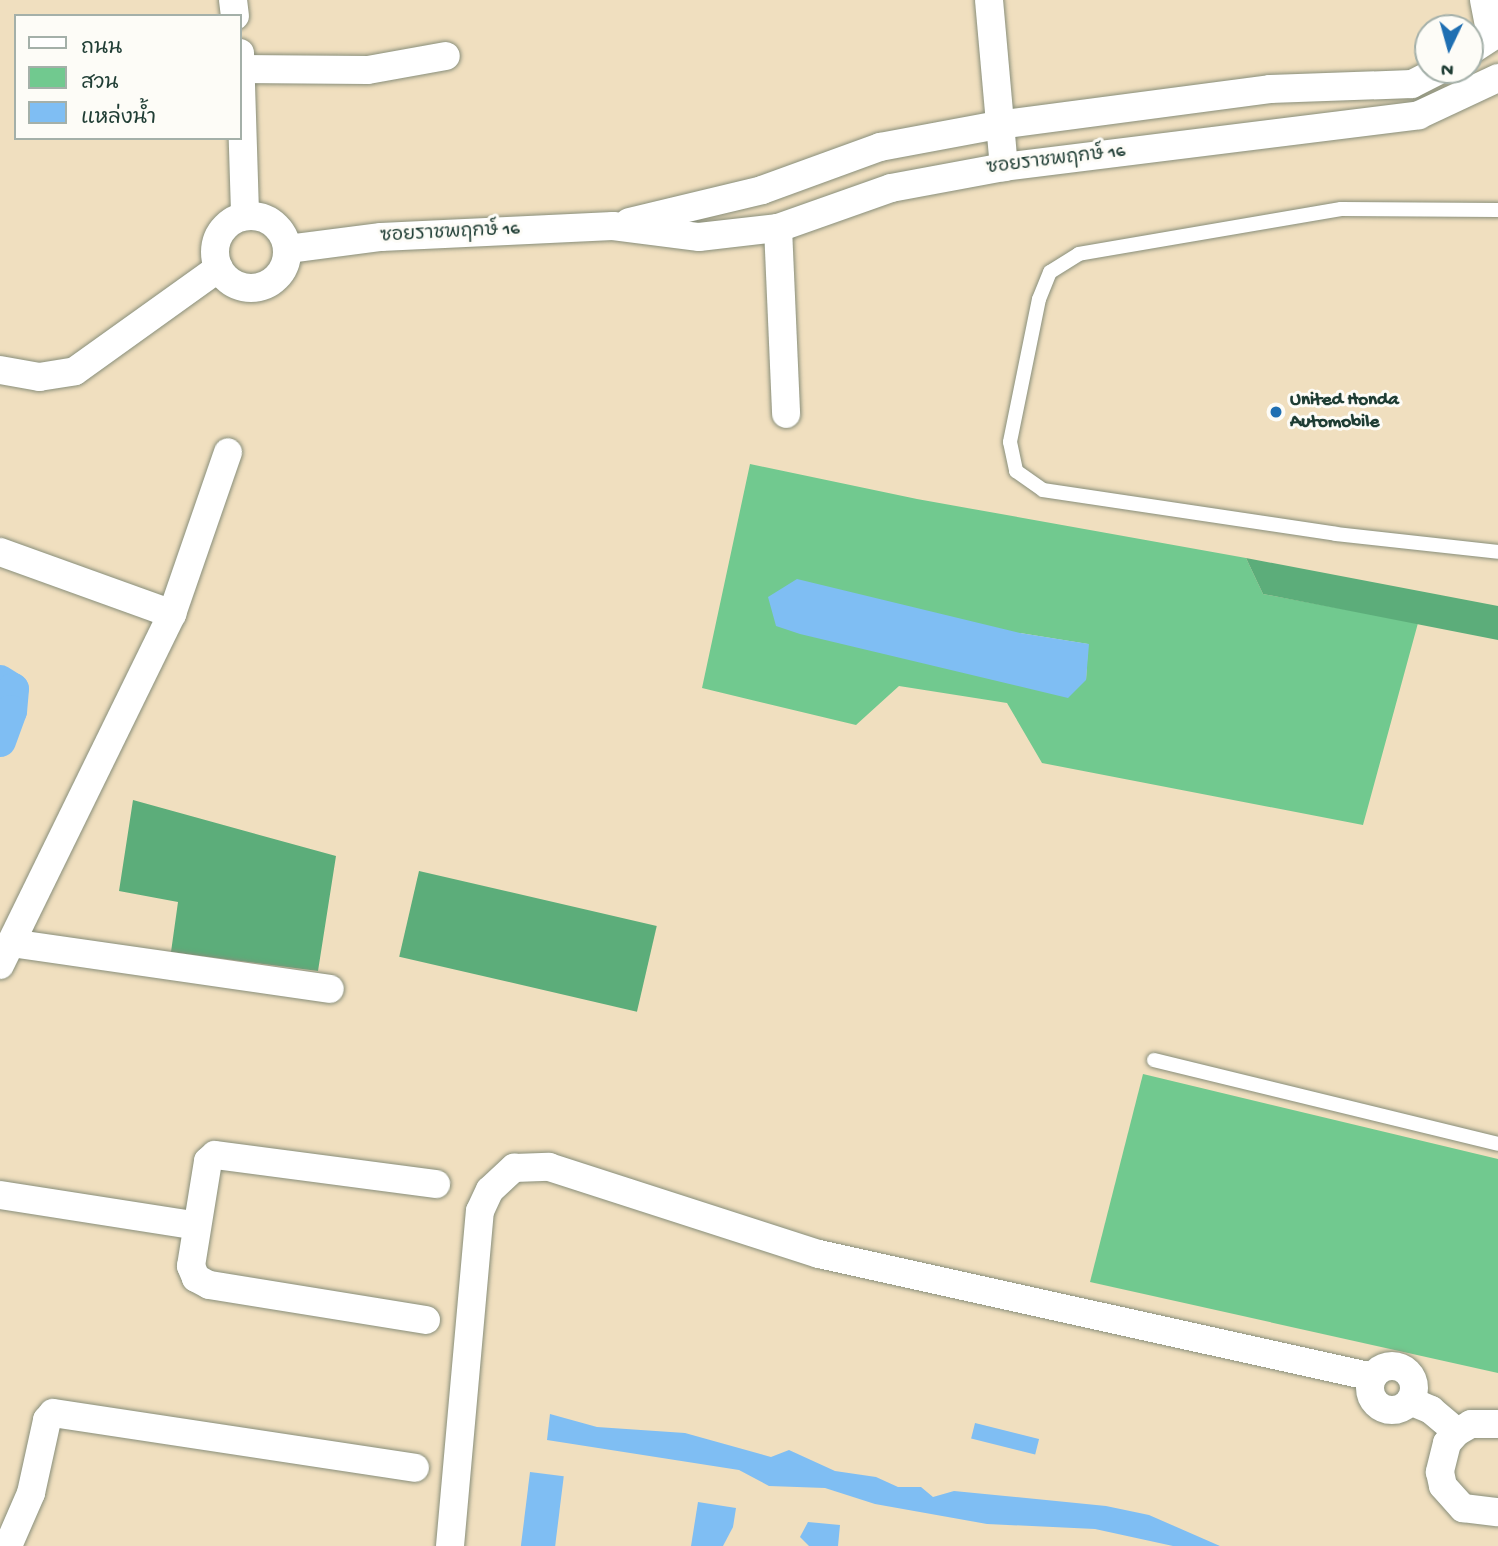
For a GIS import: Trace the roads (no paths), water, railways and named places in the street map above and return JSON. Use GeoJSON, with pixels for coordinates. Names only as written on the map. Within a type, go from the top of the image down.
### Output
{"type":"FeatureCollection","features":[{"type":"Feature","properties":{"kind":"street"},"geometry":{"type":"LineString","coordinates":[[989,0],[998,125],[1004,167]]}},
{"type":"Feature","properties":{"kind":"street"},"geometry":{"type":"LineString","coordinates":[[1485,0],[1486,39]]}},
{"type":"Feature","properties":{"kind":"street"},"geometry":{"type":"LineString","coordinates":[[242,64],[368,70],[446,57]]}},
{"type":"Feature","properties":{"kind":"street","name":"ซอยราชพฤกษ์ 16"},"geometry":{"type":"LineString","coordinates":[[288,249],[381,237],[613,226],[699,237],[778,228],[891,188],[1004,167],[1419,115],[1498,78]]}},
{"type":"Feature","properties":{"kind":"street","name":"ซอยราชพฤกษ์ 16"},"geometry":{"type":"LineString","coordinates":[[613,226],[762,190],[880,147],[998,125],[1270,89],[1414,83]]}},
{"type":"Feature","properties":{"kind":"street"},"geometry":{"type":"LineString","coordinates":[[1379,86],[1387,121]]}},
{"type":"Feature","properties":{"kind":"street"},"geometry":{"type":"LineString","coordinates":[[242,125],[245,216]]}},
{"type":"Feature","properties":{"kind":"street"},"geometry":{"type":"LineString","coordinates":[[245,216],[257,216],[279,227],[288,249],[282,272],[263,286],[240,286],[219,268],[217,238],[233,220],[245,216]]}},
{"type":"Feature","properties":{"kind":"street"},"geometry":{"type":"LineString","coordinates":[[778,228],[786,414]]}},
{"type":"Feature","properties":{"kind":"street"},"geometry":{"type":"LineString","coordinates":[[0,370],[39,377],[75,371],[219,268]]}},
{"type":"Feature","properties":{"kind":"street"},"geometry":{"type":"LineString","coordinates":[[228,452],[172,614],[5,954],[330,989]]}},
{"type":"Feature","properties":{"kind":"street"},"geometry":{"type":"LineString","coordinates":[[0,552],[172,614]]}},
{"type":"Feature","properties":{"kind":"street"},"geometry":{"type":"LineString","coordinates":[[426,1320],[209,1285],[196,1278],[191,1266],[208,1161],[224,1153],[436,1184]]}},
{"type":"Feature","properties":{"kind":"street"},"geometry":{"type":"LineString","coordinates":[[450,1546],[480,1211],[489,1190],[514,1168],[549,1167],[819,1254],[1373,1377],[1373,1398],[1383,1408],[1398,1409],[1410,1401],[1431,1409],[1457,1432]]}},
{"type":"Feature","properties":{"kind":"street"},"geometry":{"type":"LineString","coordinates":[[0,1195],[197,1226]]}},
{"type":"Feature","properties":{"kind":"street"},"geometry":{"type":"LineString","coordinates":[[8,1546],[31,1493],[47,1420],[53,1413],[415,1468]]}},
{"type":"Feature","properties":{"kind":"street"},"geometry":{"type":"LineString","coordinates":[[1498,1424],[1471,1424],[1457,1432],[1441,1457],[1443,1486],[1463,1508],[1498,1512]]}},
{"type":"Feature","properties":{"kind":"lane"},"geometry":{"type":"LineString","coordinates":[[1498,210],[1341,209],[1079,254],[1050,272],[1038,299],[1010,442],[1016,471],[1043,490],[1336,534],[1498,552]]}},
{"type":"Feature","properties":{"kind":"lane"},"geometry":{"type":"LineString","coordinates":[[1154,1060],[1498,1144]]}},
{"type":"Feature","properties":{"kind":"water"},"geometry":{"type":"Polygon","coordinates":[[[797,579],[1020,633],[1089,644],[1086,680],[1068,698],[776,626],[768,597],[797,579]]]}},
{"type":"Feature","properties":{"kind":"water"},"geometry":{"type":"Polygon","coordinates":[[[550,1414],[597,1427],[685,1433],[771,1457],[789,1450],[835,1471],[876,1477],[898,1487],[921,1487],[933,1497],[954,1491],[1106,1506],[1149,1515],[1220,1546],[1173,1546],[1095,1529],[987,1524],[875,1504],[825,1488],[769,1486],[739,1470],[547,1440],[550,1414]]]}},
{"type":"Feature","properties":{"kind":"water"},"geometry":{"type":"Polygon","coordinates":[[[975,1423],[1039,1439],[1035,1454],[971,1439],[975,1423]]]}},
{"type":"Feature","properties":{"kind":"water"},"geometry":{"type":"Polygon","coordinates":[[[530,1472],[564,1476],[555,1546],[521,1546],[530,1472]]]}},
{"type":"Feature","properties":{"kind":"water"},"geometry":{"type":"Polygon","coordinates":[[[698,1502],[736,1508],[733,1527],[723,1546],[691,1546],[698,1502]]]}},
{"type":"Feature","properties":{"kind":"water"},"geometry":{"type":"Polygon","coordinates":[[[808,1522],[840,1525],[838,1546],[809,1546],[800,1537],[808,1522]]]}},
{"type":"Feature","properties":{"kind":"waterway"},"geometry":{"type":"LineString","coordinates":[[0,681],[13,689],[11,711],[0,741]]}},
{"type":"Feature","properties":{"kind":"place","name":"United Honda Automobile"},"geometry":{"type":"Point","coordinates":[1276,412]}}]}
